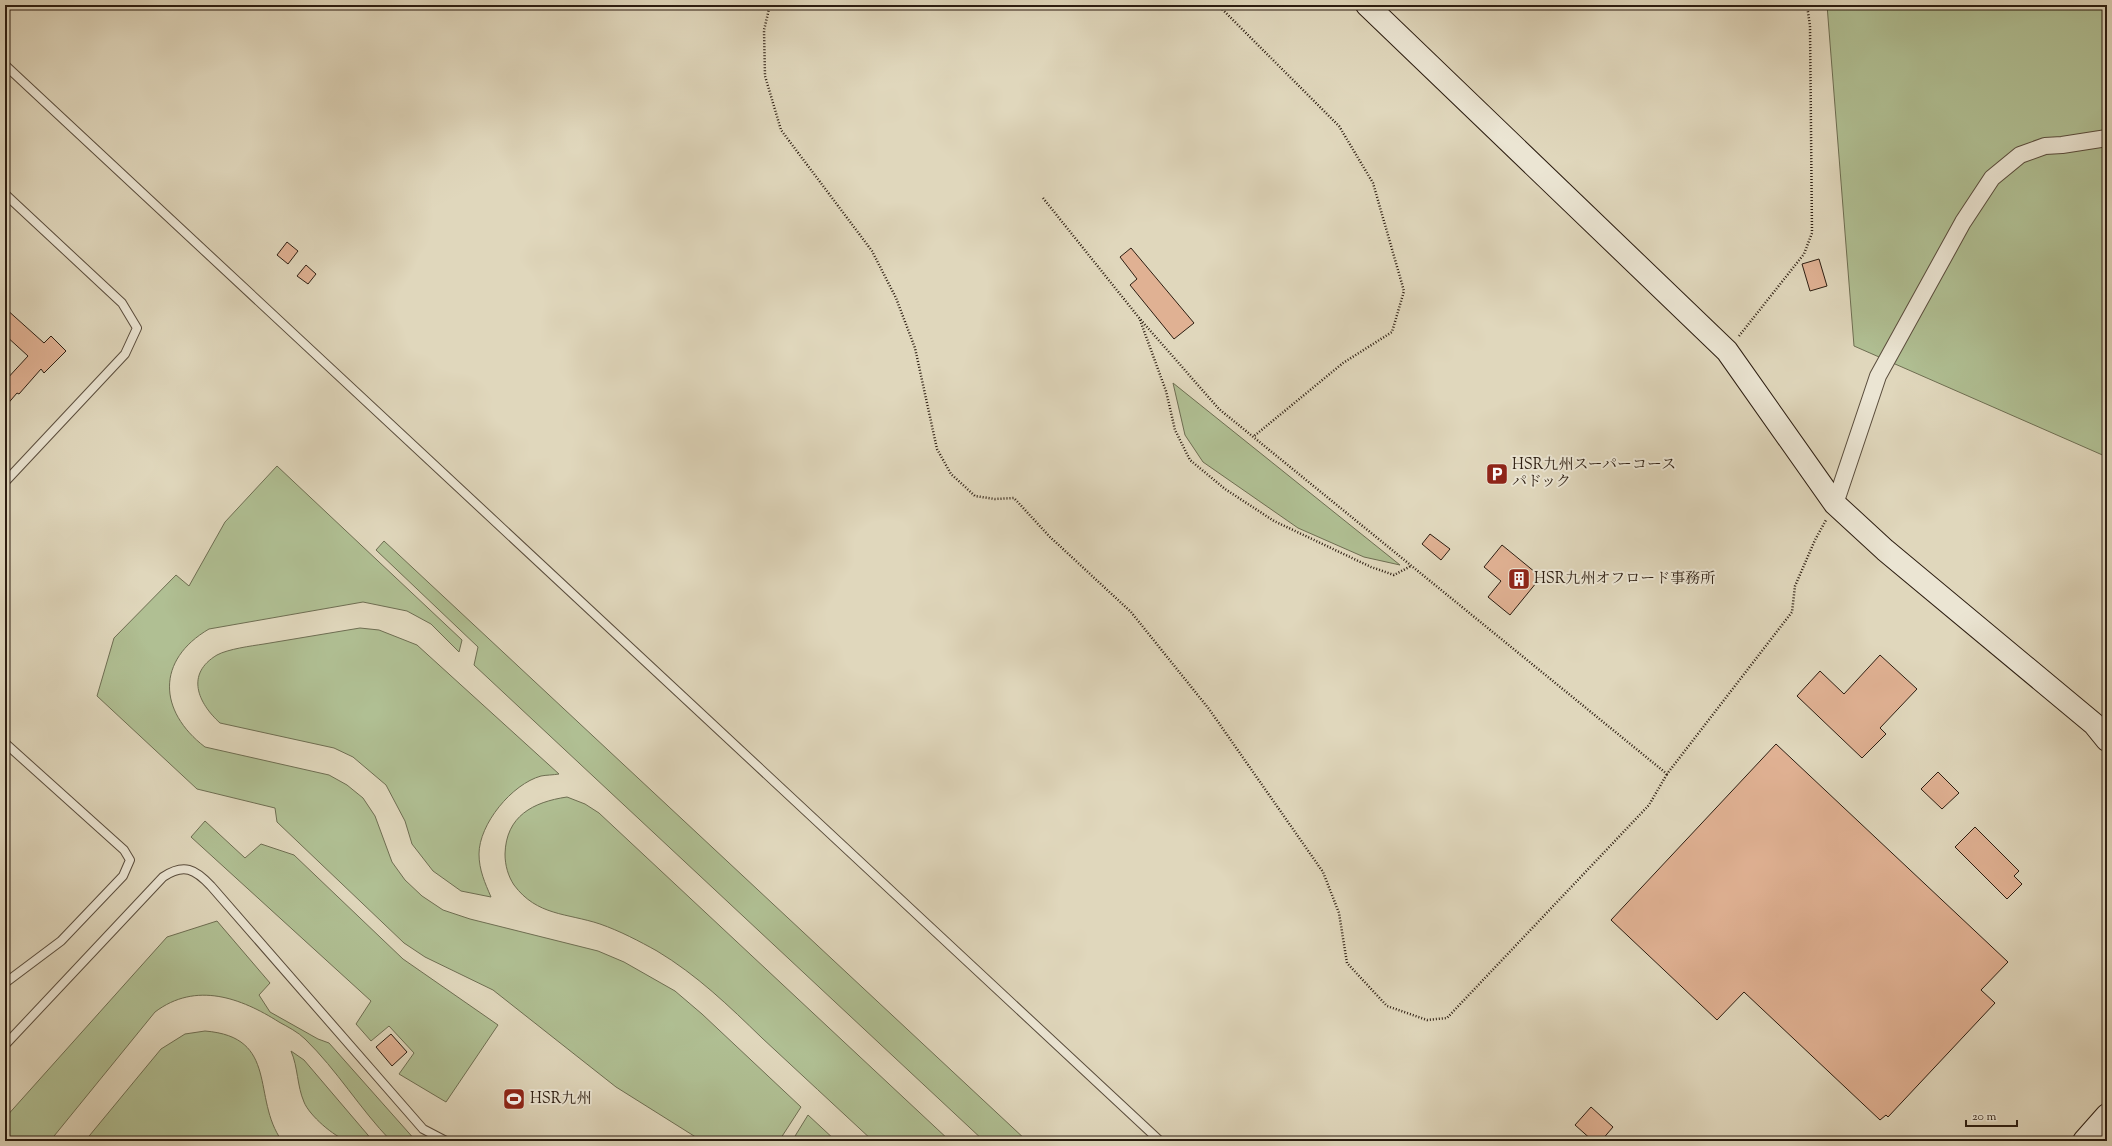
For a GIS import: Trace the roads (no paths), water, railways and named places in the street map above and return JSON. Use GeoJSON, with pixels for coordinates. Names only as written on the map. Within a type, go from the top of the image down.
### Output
{"type":"FeatureCollection","features":[{"type":"Feature","properties":{"kind":"street"},"geometry":{"type":"LineString","coordinates":[[1367,5],[1727,351],[1835,504],[1885,550],[2094,724],[2107,740]]}},
{"type":"Feature","properties":{"kind":"street"},"geometry":{"type":"LineString","coordinates":[[1835,504],[1878,376],[1962,222],[1992,178],[2020,155],[2045,146],[2062,146],[2107,138]]}},
{"type":"Feature","properties":{"kind":"street"},"geometry":{"type":"LineString","coordinates":[[2084,1141],[2107,1116]]}},
{"type":"Feature","properties":{"kind":"lane"},"geometry":{"type":"LineString","coordinates":[[5,65],[1160,1141]]}},
{"type":"Feature","properties":{"kind":"lane"},"geometry":{"type":"LineString","coordinates":[[5,194],[122,303],[137,328],[125,354],[5,482]]}},
{"type":"Feature","properties":{"kind":"lane"},"geometry":{"type":"LineString","coordinates":[[5,743],[124,850],[130,860],[123,876],[61,941],[5,983]]}},
{"type":"Feature","properties":{"kind":"lane"},"geometry":{"type":"LineString","coordinates":[[5,1045],[163,877],[174,870],[188,868],[202,876],[423,1129],[446,1141]]}},
{"type":"Feature","properties":{"kind":"place","name":"HSR九州スーパーコース パドック"},"geometry":{"type":"Point","coordinates":[1497,474]}},
{"type":"Feature","properties":{"kind":"place","name":"HSR九州オフロード事務所"},"geometry":{"type":"Point","coordinates":[1519,579]}},
{"type":"Feature","properties":{"kind":"place","name":"HSR九州"},"geometry":{"type":"Point","coordinates":[514,1099]}}]}
